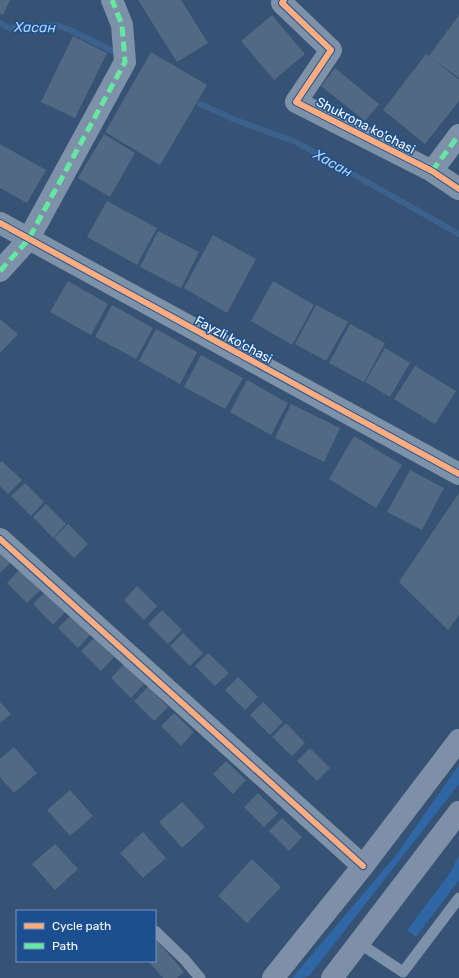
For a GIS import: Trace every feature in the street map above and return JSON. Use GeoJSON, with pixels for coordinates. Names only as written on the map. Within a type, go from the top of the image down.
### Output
{"type":"FeatureCollection","features":[{"type":"Feature","properties":{"kind":"highway"},"geometry":{"type":"LineString","coordinates":[[273,978],[363,866],[459,740]]}},
{"type":"Feature","properties":{"kind":"highway"},"geometry":{"type":"LineString","coordinates":[[332,978],[459,812]]}},
{"type":"Feature","properties":{"kind":"street"},"geometry":{"type":"LineString","coordinates":[[0,271],[28,240],[125,62],[122,25],[112,0]]}},
{"type":"Feature","properties":{"kind":"street","name":"Shukrona ko'chasi"},"geometry":{"type":"LineString","coordinates":[[284,0],[282,2],[331,50],[296,102],[432,171],[459,189]]}},
{"type":"Feature","properties":{"kind":"street"},"geometry":{"type":"LineString","coordinates":[[432,171],[459,135]]}},
{"type":"Feature","properties":{"kind":"street","name":"Fayzli ko'chasi"},"geometry":{"type":"LineString","coordinates":[[0,223],[28,240],[459,474]]}},
{"type":"Feature","properties":{"kind":"street"},"geometry":{"type":"LineString","coordinates":[[0,540],[363,866]]}},
{"type":"Feature","properties":{"kind":"lane"},"geometry":{"type":"LineString","coordinates":[[359,943],[406,975],[459,898]]}},
{"type":"Feature","properties":{"kind":"lane"},"geometry":{"type":"LineString","coordinates":[[156,932],[185,960],[200,978]]}},
{"type":"Feature","properties":{"kind":"shaded area"},"geometry":{"type":"Polygon","coordinates":[[[459,765],[459,784],[310,975],[303,978],[292,978],[396,855],[459,765]]]}},
{"type":"Feature","properties":{"kind":"shaded area"},"geometry":{"type":"Polygon","coordinates":[[[459,855],[459,880],[416,937],[407,930],[450,873],[459,855]]]}},
{"type":"Feature","properties":{"kind":"building"},"geometry":{"type":"Polygon","coordinates":[[[0,0],[10,0],[3,15],[0,13],[0,0]]]}},
{"type":"Feature","properties":{"kind":"building"},"geometry":{"type":"Polygon","coordinates":[[[138,0],[181,0],[208,43],[177,62],[138,0]]]}},
{"type":"Feature","properties":{"kind":"building"},"geometry":{"type":"Polygon","coordinates":[[[272,15],[305,54],[274,80],[241,41],[272,15]]]}},
{"type":"Feature","properties":{"kind":"building"},"geometry":{"type":"Polygon","coordinates":[[[459,15],[459,78],[430,57],[459,80],[459,101],[425,144],[383,110],[426,54],[429,56],[459,15]]]}},
{"type":"Feature","properties":{"kind":"building"},"geometry":{"type":"Polygon","coordinates":[[[73,36],[107,53],[75,118],[41,102],[73,36]]]}},
{"type":"Feature","properties":{"kind":"building"},"geometry":{"type":"Polygon","coordinates":[[[151,52],[207,85],[160,165],[105,132],[151,52]]]}},
{"type":"Feature","properties":{"kind":"building"},"geometry":{"type":"Polygon","coordinates":[[[335,68],[379,104],[365,121],[321,86],[335,68]]]}},
{"type":"Feature","properties":{"kind":"building"},"geometry":{"type":"Polygon","coordinates":[[[104,134],[135,153],[110,197],[78,178],[104,134]]]}},
{"type":"Feature","properties":{"kind":"building"},"geometry":{"type":"Polygon","coordinates":[[[0,144],[46,170],[27,203],[0,188],[0,144]]]}},
{"type":"Feature","properties":{"kind":"building"},"geometry":{"type":"Polygon","coordinates":[[[107,201],[157,228],[137,265],[87,237],[107,201]]]}},
{"type":"Feature","properties":{"kind":"building"},"geometry":{"type":"Polygon","coordinates":[[[158,231],[199,252],[181,288],[140,267],[158,231]]]}},
{"type":"Feature","properties":{"kind":"building"},"geometry":{"type":"Polygon","coordinates":[[[213,235],[256,259],[227,313],[184,288],[213,235]]]}},
{"type":"Feature","properties":{"kind":"building"},"geometry":{"type":"Polygon","coordinates":[[[68,281],[108,304],[91,335],[50,312],[68,281]]]}},
{"type":"Feature","properties":{"kind":"building"},"geometry":{"type":"Polygon","coordinates":[[[273,281],[314,305],[292,345],[251,321],[273,281]]]}},
{"type":"Feature","properties":{"kind":"building"},"geometry":{"type":"Polygon","coordinates":[[[112,305],[153,328],[136,359],[95,337],[112,305]]]}},
{"type":"Feature","properties":{"kind":"building"},"geometry":{"type":"Polygon","coordinates":[[[316,305],[348,322],[326,361],[295,344],[316,305]]]}},
{"type":"Feature","properties":{"kind":"building"},"geometry":{"type":"Polygon","coordinates":[[[0,319],[18,334],[0,353],[0,319]]]}},
{"type":"Feature","properties":{"kind":"building"},"geometry":{"type":"Polygon","coordinates":[[[350,324],[385,343],[364,382],[329,363],[350,324]]]}},
{"type":"Feature","properties":{"kind":"building"},"geometry":{"type":"Polygon","coordinates":[[[156,329],[197,352],[180,384],[139,361],[156,329]]]}},
{"type":"Feature","properties":{"kind":"building"},"geometry":{"type":"Polygon","coordinates":[[[385,348],[410,363],[390,397],[365,382],[385,348]]]}},
{"type":"Feature","properties":{"kind":"building"},"geometry":{"type":"Polygon","coordinates":[[[201,355],[243,378],[225,409],[184,387],[201,355]]]}},
{"type":"Feature","properties":{"kind":"building"},"geometry":{"type":"Polygon","coordinates":[[[415,366],[456,391],[435,424],[394,399],[415,366]]]}},
{"type":"Feature","properties":{"kind":"building"},"geometry":{"type":"Polygon","coordinates":[[[247,380],[288,403],[271,435],[230,412],[247,380]]]}},
{"type":"Feature","properties":{"kind":"building"},"geometry":{"type":"Polygon","coordinates":[[[291,404],[340,428],[324,462],[275,438],[291,404]]]}},
{"type":"Feature","properties":{"kind":"building"},"geometry":{"type":"Polygon","coordinates":[[[354,436],[402,465],[376,508],[329,479],[354,436]]]}},
{"type":"Feature","properties":{"kind":"building"},"geometry":{"type":"Polygon","coordinates":[[[2,461],[22,480],[8,494],[0,486],[0,462],[2,461]]]}},
{"type":"Feature","properties":{"kind":"building"},"geometry":{"type":"Polygon","coordinates":[[[410,470],[444,488],[422,530],[387,512],[410,470]]]}},
{"type":"Feature","properties":{"kind":"building"},"geometry":{"type":"Polygon","coordinates":[[[25,483],[44,502],[31,516],[11,496],[25,483]]]}},
{"type":"Feature","properties":{"kind":"building"},"geometry":{"type":"Polygon","coordinates":[[[459,493],[459,615],[448,630],[399,582],[459,493]]]}},
{"type":"Feature","properties":{"kind":"building"},"geometry":{"type":"Polygon","coordinates":[[[46,504],[66,524],[53,538],[33,517],[46,504]]]}},
{"type":"Feature","properties":{"kind":"building"},"geometry":{"type":"Polygon","coordinates":[[[68,524],[88,544],[74,558],[54,538],[68,524]]]}},
{"type":"Feature","properties":{"kind":"building"},"geometry":{"type":"Polygon","coordinates":[[[0,551],[11,562],[0,573],[0,551]]]}},
{"type":"Feature","properties":{"kind":"building"},"geometry":{"type":"Polygon","coordinates":[[[20,569],[41,589],[27,603],[7,583],[20,569]]]}},
{"type":"Feature","properties":{"kind":"building"},"geometry":{"type":"Polygon","coordinates":[[[137,586],[157,606],[144,620],[124,600],[137,586]]]}},
{"type":"Feature","properties":{"kind":"building"},"geometry":{"type":"Polygon","coordinates":[[[46,591],[66,611],[53,625],[33,604],[46,591]]]}},
{"type":"Feature","properties":{"kind":"building"},"geometry":{"type":"Polygon","coordinates":[[[162,610],[182,630],[168,644],[148,624],[162,610]]]}},
{"type":"Feature","properties":{"kind":"building"},"geometry":{"type":"Polygon","coordinates":[[[71,615],[91,634],[78,648],[58,628],[71,615]]]}},
{"type":"Feature","properties":{"kind":"building"},"geometry":{"type":"Polygon","coordinates":[[[183,633],[203,653],[190,666],[170,646],[183,633]]]}},
{"type":"Feature","properties":{"kind":"building"},"geometry":{"type":"Polygon","coordinates":[[[94,638],[114,657],[101,671],[81,651],[94,638]]]}},
{"type":"Feature","properties":{"kind":"building"},"geometry":{"type":"Polygon","coordinates":[[[208,653],[229,673],[215,686],[195,666],[208,653]]]}},
{"type":"Feature","properties":{"kind":"building"},"geometry":{"type":"Polygon","coordinates":[[[124,664],[144,684],[131,698],[111,678],[124,664]]]}},
{"type":"Feature","properties":{"kind":"building"},"geometry":{"type":"Polygon","coordinates":[[[238,677],[258,697],[245,710],[225,690],[238,677]]]}},
{"type":"Feature","properties":{"kind":"building"},"geometry":{"type":"Polygon","coordinates":[[[148,687],[168,707],[154,721],[134,701],[148,687]]]}},
{"type":"Feature","properties":{"kind":"building"},"geometry":{"type":"Polygon","coordinates":[[[0,702],[11,714],[0,723],[0,702]]]}},
{"type":"Feature","properties":{"kind":"building"},"geometry":{"type":"Polygon","coordinates":[[[263,702],[283,722],[270,735],[250,715],[263,702]]]}},
{"type":"Feature","properties":{"kind":"building"},"geometry":{"type":"Polygon","coordinates":[[[174,713],[194,732],[181,746],[161,726],[174,713]]]}},
{"type":"Feature","properties":{"kind":"building"},"geometry":{"type":"Polygon","coordinates":[[[286,723],[305,743],[292,756],[272,737],[286,723]]]}},
{"type":"Feature","properties":{"kind":"building"},"geometry":{"type":"Polygon","coordinates":[[[14,747],[37,773],[14,793],[0,777],[0,759],[14,747]]]}},
{"type":"Feature","properties":{"kind":"building"},"geometry":{"type":"Polygon","coordinates":[[[310,748],[330,768],[317,781],[297,761],[310,748]]]}},
{"type":"Feature","properties":{"kind":"building"},"geometry":{"type":"Polygon","coordinates":[[[226,761],[246,780],[233,794],[213,774],[226,761]]]}},
{"type":"Feature","properties":{"kind":"building"},"geometry":{"type":"Polygon","coordinates":[[[70,790],[93,816],[70,836],[47,810],[70,790]]]}},
{"type":"Feature","properties":{"kind":"building"},"geometry":{"type":"Polygon","coordinates":[[[258,793],[278,813],[264,827],[244,807],[258,793]]]}},
{"type":"Feature","properties":{"kind":"building"},"geometry":{"type":"Polygon","coordinates":[[[182,802],[205,827],[182,848],[159,822],[182,802]]]}},
{"type":"Feature","properties":{"kind":"building"},"geometry":{"type":"Polygon","coordinates":[[[282,818],[302,837],[289,851],[269,831],[282,818]]]}},
{"type":"Feature","properties":{"kind":"building"},"geometry":{"type":"Polygon","coordinates":[[[143,832],[166,858],[143,878],[120,853],[143,832]]]}},
{"type":"Feature","properties":{"kind":"building"},"geometry":{"type":"Polygon","coordinates":[[[55,844],[78,869],[55,890],[32,864],[55,844]]]}},
{"type":"Feature","properties":{"kind":"building"},"geometry":{"type":"Polygon","coordinates":[[[252,859],[281,887],[247,923],[218,896],[252,859]]]}},
{"type":"Feature","properties":{"kind":"building"},"geometry":{"type":"Polygon","coordinates":[[[156,939],[184,972],[177,978],[163,978],[149,962],[156,962],[156,939]]]}},
{"type":"Feature","properties":{"kind":"waterway","name":"Хасан"},"geometry":{"type":"LineString","coordinates":[[0,23],[9,28],[56,25],[70,30],[113,51]]}},
{"type":"Feature","properties":{"kind":"waterway","name":"Хасан"},"geometry":{"type":"LineString","coordinates":[[200,104],[238,121],[296,142],[459,234]]}},
{"type":"Feature","properties":{"kind":"marked path"},"geometry":{"type":"LineString","coordinates":[[0,271],[28,240],[125,62],[122,25],[112,0]]}},
{"type":"Feature","properties":{"kind":"marked path"},"geometry":{"type":"LineString","coordinates":[[432,171],[459,135]]}},
{"type":"Feature","properties":{"kind":"cycle path"},"geometry":{"type":"LineString","coordinates":[[284,0],[282,3],[331,50],[296,102],[432,171],[459,189]]}},
{"type":"Feature","properties":{"kind":"cycle path"},"geometry":{"type":"LineString","coordinates":[[0,223],[459,474]]}},
{"type":"Feature","properties":{"kind":"cycle path"},"geometry":{"type":"LineString","coordinates":[[0,539],[363,866]]}}]}
